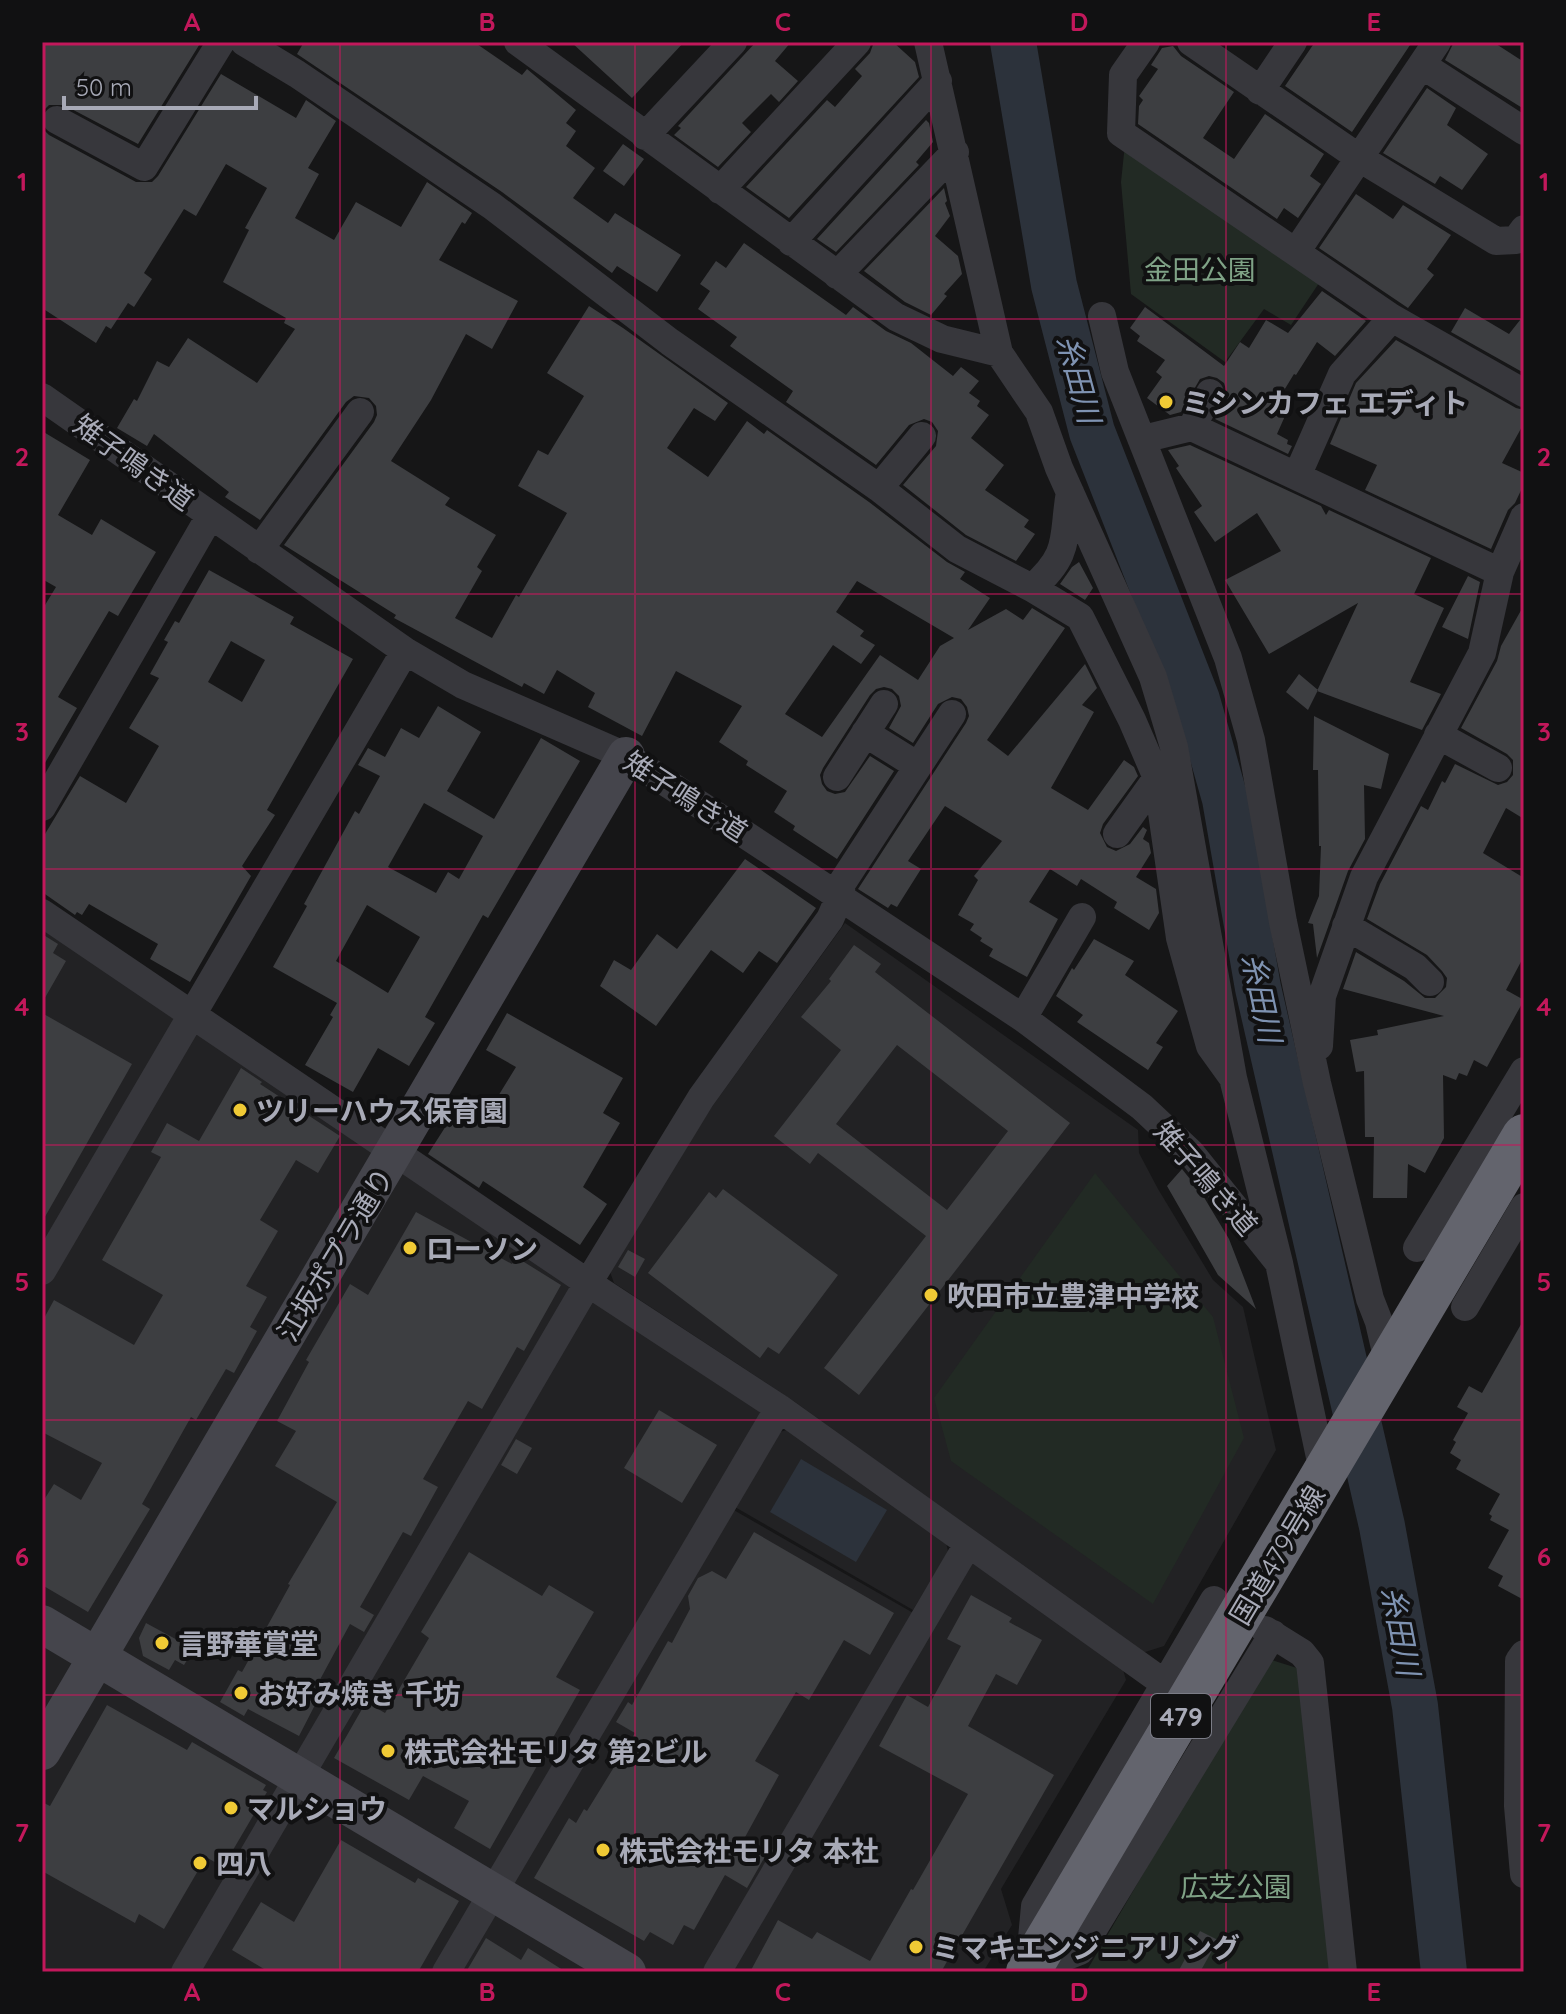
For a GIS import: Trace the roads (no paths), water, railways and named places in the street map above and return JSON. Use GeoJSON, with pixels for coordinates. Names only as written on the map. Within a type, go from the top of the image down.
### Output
{"type":"FeatureCollection","features":[{"type":"Feature","properties":{"kind":"highway","name":"国道479号線"},"geometry":{"type":"LineString","coordinates":[[1028,1971],[1524,1136]]}},
{"type":"Feature","properties":{"kind":"street"},"geometry":{"type":"LineString","coordinates":[[57,120],[144,167],[221,42]]}},
{"type":"Feature","properties":{"kind":"street"},"geometry":{"type":"LineString","coordinates":[[244,42],[479,197],[670,342],[879,488],[957,549],[1080,617],[1132,720],[1157,778],[1180,938],[1210,1046],[1233,1078]]}},
{"type":"Feature","properties":{"kind":"street"},"geometry":{"type":"LineString","coordinates":[[518,42],[896,317],[942,339],[999,353]]}},
{"type":"Feature","properties":{"kind":"street"},"geometry":{"type":"LineString","coordinates":[[645,136],[733,42]]}},
{"type":"Feature","properties":{"kind":"street"},"geometry":{"type":"LineString","coordinates":[[720,190],[857,42]]}},
{"type":"Feature","properties":{"kind":"street"},"geometry":{"type":"LineString","coordinates":[[928,42],[999,353],[1039,412],[1153,677],[1174,747],[1233,1078],[1328,1468]]}},
{"type":"Feature","properties":{"kind":"street"},"geometry":{"type":"LineString","coordinates":[[1146,42],[1123,75],[1121,133],[1392,318],[1524,393]]}},
{"type":"Feature","properties":{"kind":"street"},"geometry":{"type":"LineString","coordinates":[[1191,42],[1361,159],[1496,241],[1516,240],[1524,229]]}},
{"type":"Feature","properties":{"kind":"street"},"geometry":{"type":"LineString","coordinates":[[1260,91],[1293,42]]}},
{"type":"Feature","properties":{"kind":"street"},"geometry":{"type":"LineString","coordinates":[[1296,252],[1430,54],[1524,131]]}},
{"type":"Feature","properties":{"kind":"street"},"geometry":{"type":"LineString","coordinates":[[791,242],[938,81]]}},
{"type":"Feature","properties":{"kind":"street"},"geometry":{"type":"LineString","coordinates":[[837,275],[955,152]]}},
{"type":"Feature","properties":{"kind":"street"},"geometry":{"type":"LineString","coordinates":[[1102,316],[1115,372],[1228,658],[1251,740],[1283,922],[1317,1083],[1370,1299],[1379,1322],[1385,1372]]}},
{"type":"Feature","properties":{"kind":"street"},"geometry":{"type":"LineString","coordinates":[[1297,476],[1342,374],[1392,318]]}},
{"type":"Feature","properties":{"kind":"street"},"geometry":{"type":"LineString","coordinates":[[1192,427],[1210,393]]}},
{"type":"Feature","properties":{"kind":"street","name":"雉子鳴き道"},"geometry":{"type":"LineString","coordinates":[[42,397],[405,651],[463,685],[626,756],[1023,1018],[1142,1107],[1181,1144],[1279,1263]]}},
{"type":"Feature","properties":{"kind":"street"},"geometry":{"type":"LineString","coordinates":[[259,550],[360,412]]}},
{"type":"Feature","properties":{"kind":"street"},"geometry":{"type":"LineString","coordinates":[[1143,439],[1192,427],[1500,572]]}},
{"type":"Feature","properties":{"kind":"street"},"geometry":{"type":"LineString","coordinates":[[879,488],[922,436]]}},
{"type":"Feature","properties":{"kind":"street"},"geometry":{"type":"LineString","coordinates":[[1032,588],[1050,573],[1065,545],[1071,491]]}},
{"type":"Feature","properties":{"kind":"street"},"geometry":{"type":"LineString","coordinates":[[42,807],[210,516]]}},
{"type":"Feature","properties":{"kind":"street"},"geometry":{"type":"LineString","coordinates":[[1317,1083],[1322,996],[1346,926],[1364,877],[1482,653],[1500,572],[1524,517]]}},
{"type":"Feature","properties":{"kind":"street"},"geometry":{"type":"LineString","coordinates":[[42,1271],[405,651]]}},
{"type":"Feature","properties":{"kind":"street"},"geometry":{"type":"LineString","coordinates":[[837,777],[884,704]]}},
{"type":"Feature","properties":{"kind":"street"},"geometry":{"type":"LineString","coordinates":[[185,1972],[588,1283],[701,1098],[830,919],[842,883],[952,714]]}},
{"type":"Feature","properties":{"kind":"street"},"geometry":{"type":"LineString","coordinates":[[865,733],[918,766]]}},
{"type":"Feature","properties":{"kind":"street"},"geometry":{"type":"LineString","coordinates":[[1438,735],[1498,768]]}},
{"type":"Feature","properties":{"kind":"street","name":"江坂ポプラ通り"},"geometry":{"type":"LineString","coordinates":[[42,1751],[626,756]]}},
{"type":"Feature","properties":{"kind":"street"},"geometry":{"type":"LineString","coordinates":[[1117,834],[1157,778]]}},
{"type":"Feature","properties":{"kind":"street"},"geometry":{"type":"LineString","coordinates":[[42,913],[588,1283],[779,1408],[1164,1683]]}},
{"type":"Feature","properties":{"kind":"street"},"geometry":{"type":"LineString","coordinates":[[1023,1018],[1082,917]]}},
{"type":"Feature","properties":{"kind":"street"},"geometry":{"type":"LineString","coordinates":[[1346,926],[1415,967],[1430,982]]}},
{"type":"Feature","properties":{"kind":"street"},"geometry":{"type":"LineString","coordinates":[[1417,1248],[1524,1071]]}},
{"type":"Feature","properties":{"kind":"street"},"geometry":{"type":"LineString","coordinates":[[1465,1307],[1524,1207]]}},
{"type":"Feature","properties":{"kind":"street"},"geometry":{"type":"LineString","coordinates":[[446,1972],[779,1408]]}},
{"type":"Feature","properties":{"kind":"street"},"geometry":{"type":"LineString","coordinates":[[717,1972],[968,1544]]}},
{"type":"Feature","properties":{"kind":"street"},"geometry":{"type":"LineString","coordinates":[[1214,1600],[1035,1906],[1028,1971],[1080,1951],[1269,1632],[1302,1653],[1310,1663],[1343,1972]]}},
{"type":"Feature","properties":{"kind":"street"},"geometry":{"type":"LineString","coordinates":[[42,1624],[627,1972]]}},
{"type":"Feature","properties":{"kind":"street"},"geometry":{"type":"LineString","coordinates":[[1524,1654],[1519,1661],[1518,1790],[1524,1874]]}},
{"type":"Feature","properties":{"kind":"waterway","name":"糸田川"},"geometry":{"type":"LineString","coordinates":[[1013,42],[1054,285],[1092,432],[1197,700],[1225,799],[1258,988],[1382,1526],[1415,1706],[1444,1972]]}},
{"type":"Feature","properties":{"kind":"place","name":"ミシンカフェ エディト"},"geometry":{"type":"Point","coordinates":[1166,402]}},
{"type":"Feature","properties":{"kind":"place","name":"ツリーハウス保育園"},"geometry":{"type":"Point","coordinates":[240,1110]}},
{"type":"Feature","properties":{"kind":"place","name":"ローソン"},"geometry":{"type":"Point","coordinates":[410,1248]}},
{"type":"Feature","properties":{"kind":"place","name":"吹田市立豊津中学校"},"geometry":{"type":"Point","coordinates":[931,1295]}},
{"type":"Feature","properties":{"kind":"place","name":"言野華賞堂"},"geometry":{"type":"Point","coordinates":[162,1643]}},
{"type":"Feature","properties":{"kind":"place","name":"お好み焼き 千坊"},"geometry":{"type":"Point","coordinates":[241,1693]}},
{"type":"Feature","properties":{"kind":"place","name":"株式会社モリタ 第2ビル"},"geometry":{"type":"Point","coordinates":[388,1751]}},
{"type":"Feature","properties":{"kind":"place","name":"マルショウ"},"geometry":{"type":"Point","coordinates":[231,1808]}},
{"type":"Feature","properties":{"kind":"place","name":"株式会社モリタ 本社"},"geometry":{"type":"Point","coordinates":[603,1850]}},
{"type":"Feature","properties":{"kind":"place","name":"四八"},"geometry":{"type":"Point","coordinates":[200,1863]}},
{"type":"Feature","properties":{"kind":"place","name":"ミマキエンジニアリング"},"geometry":{"type":"Point","coordinates":[916,1947]}},
{"type":"Feature","properties":{"kind":"park label","name":"金田公園"},"geometry":{"type":"Point","coordinates":[1200,269]}},
{"type":"Feature","properties":{"kind":"park label","name":"広芝公園"},"geometry":{"type":"Point","coordinates":[1236,1886]}}]}
